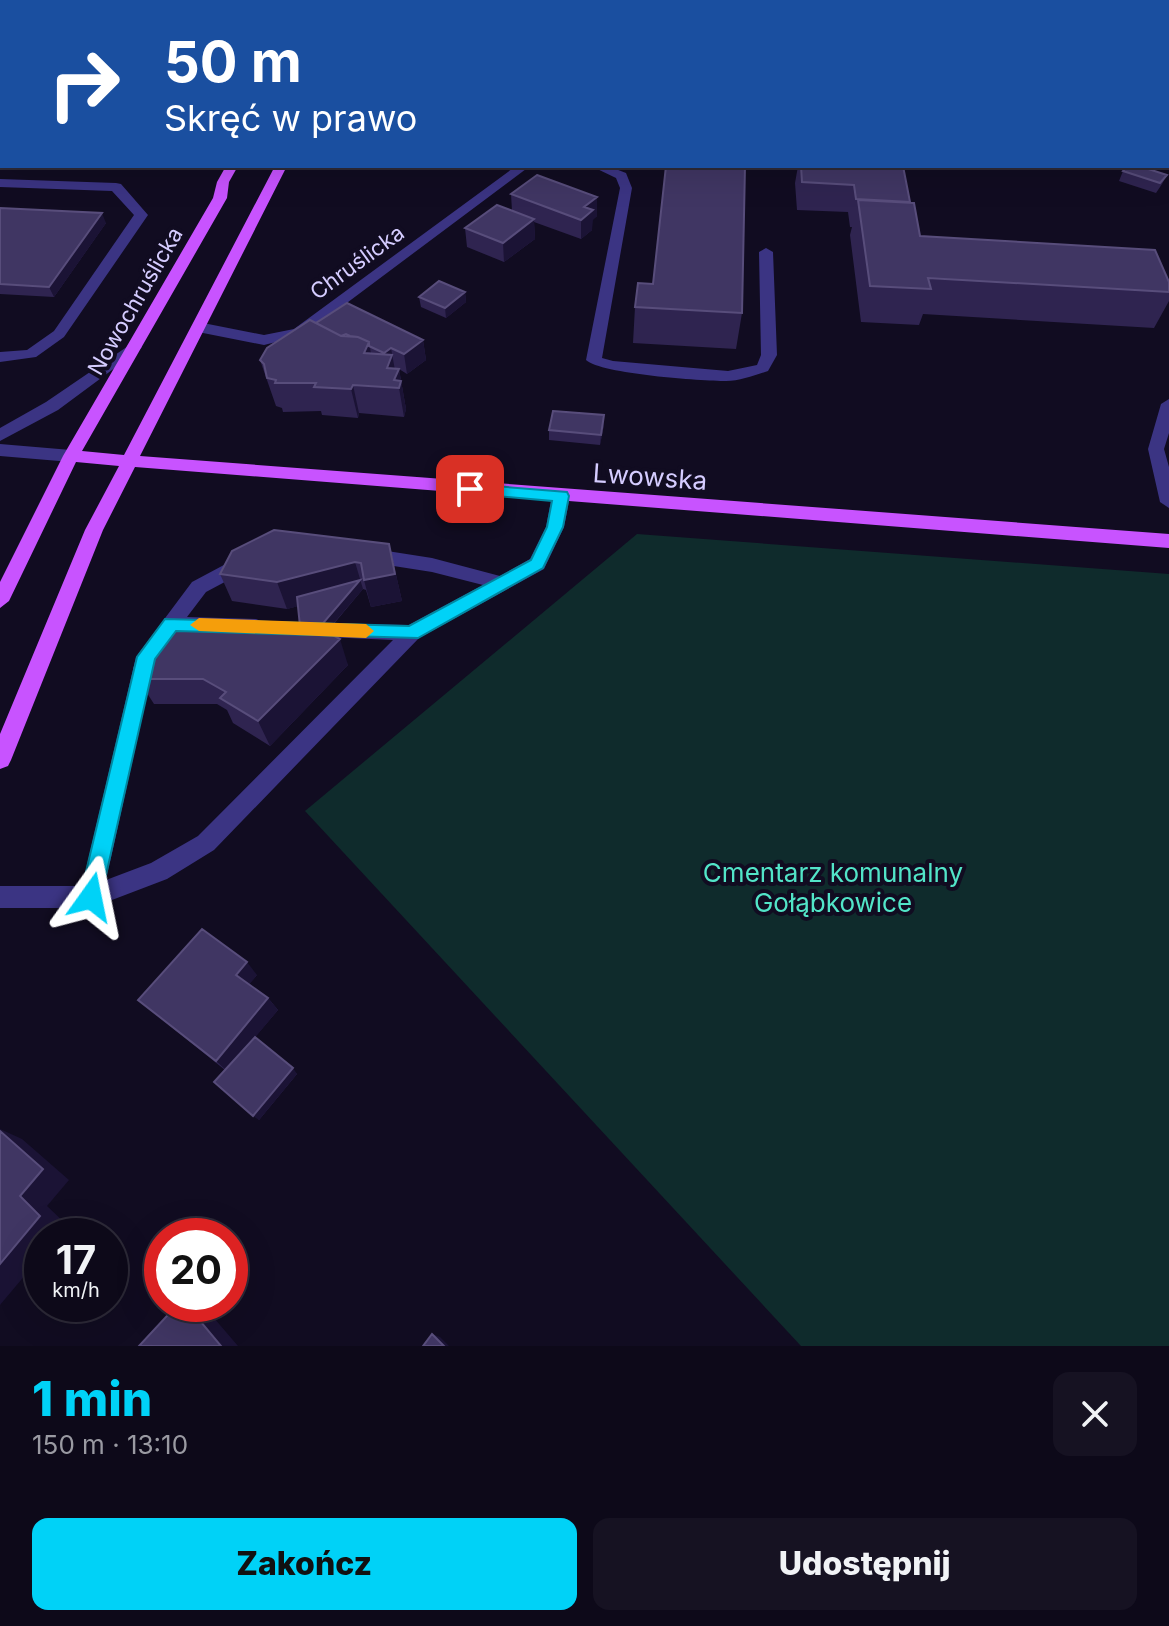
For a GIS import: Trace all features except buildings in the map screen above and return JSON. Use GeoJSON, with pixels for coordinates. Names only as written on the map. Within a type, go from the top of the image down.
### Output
{"type":"FeatureCollection","features":[{"type":"Feature","properties":{"kind":"main road","name":"Nowochruślicka"},"geometry":{"type":"LineString","coordinates":[[1,598],[71,456],[220,198],[223,182],[231,168]]}},
{"type":"Feature","properties":{"kind":"main road"},"geometry":{"type":"LineString","coordinates":[[0,760],[90,539],[127,461],[280,168]]}},
{"type":"Feature","properties":{"kind":"main road","name":"Lwowska"},"geometry":{"type":"LineString","coordinates":[[71,456],[1169,541]]}},
{"type":"Feature","properties":{"kind":"street","name":"Chruślicka"},"geometry":{"type":"LineString","coordinates":[[198,327],[264,340],[299,332],[521,168]]}},
{"type":"Feature","properties":{"kind":"street"},"geometry":{"type":"LineString","coordinates":[[602,168],[622,176],[626,188],[594,360],[611,366],[728,376],[763,368],[769,355],[766,252]]}},
{"type":"Feature","properties":{"kind":"street"},"geometry":{"type":"LineString","coordinates":[[0,183],[116,187],[141,215],[59,334],[31,354],[0,357]]}},
{"type":"Feature","properties":{"kind":"street"},"geometry":{"type":"LineString","coordinates":[[0,435],[52,406],[134,347]]}},
{"type":"Feature","properties":{"kind":"street"},"geometry":{"type":"LineString","coordinates":[[1169,404],[1156,449],[1169,502]]}},
{"type":"Feature","properties":{"kind":"street"},"geometry":{"type":"LineString","coordinates":[[0,450],[71,456]]}},
{"type":"Feature","properties":{"kind":"street"},"geometry":{"type":"LineString","coordinates":[[0,897],[91,897],[159,871],[206,843],[412,633],[537,564],[555,527],[561,496]]}},
{"type":"Feature","properties":{"kind":"street"},"geometry":{"type":"LineString","coordinates":[[352,554],[432,565],[501,583]]}},
{"type":"Feature","properties":{"kind":"street"},"geometry":{"type":"LineString","coordinates":[[91,897],[146,657],[199,587],[260,555]]}},
{"type":"Feature","properties":{"kind":"street"},"geometry":{"type":"LineString","coordinates":[[172,624],[412,633]]}},
{"type":"Feature","properties":{"kind":"green space","name":"Cmentarz komunalny Gołąbkowice"},"geometry":{"type":"Polygon","coordinates":[[[637,534],[1169,574],[1169,1346],[801,1346],[305,811],[637,534]]]}},
{"type":"Feature","properties":{"kind":"slow traffic"},"geometry":{"type":"LineString","coordinates":[[199,625],[366,631]]}},
{"type":"Feature","properties":{"kind":"route"},"geometry":{"type":"LineString","coordinates":[[91,897],[146,657],[172,624],[412,633],[537,564],[555,527],[561,496],[470,489]]}}]}
